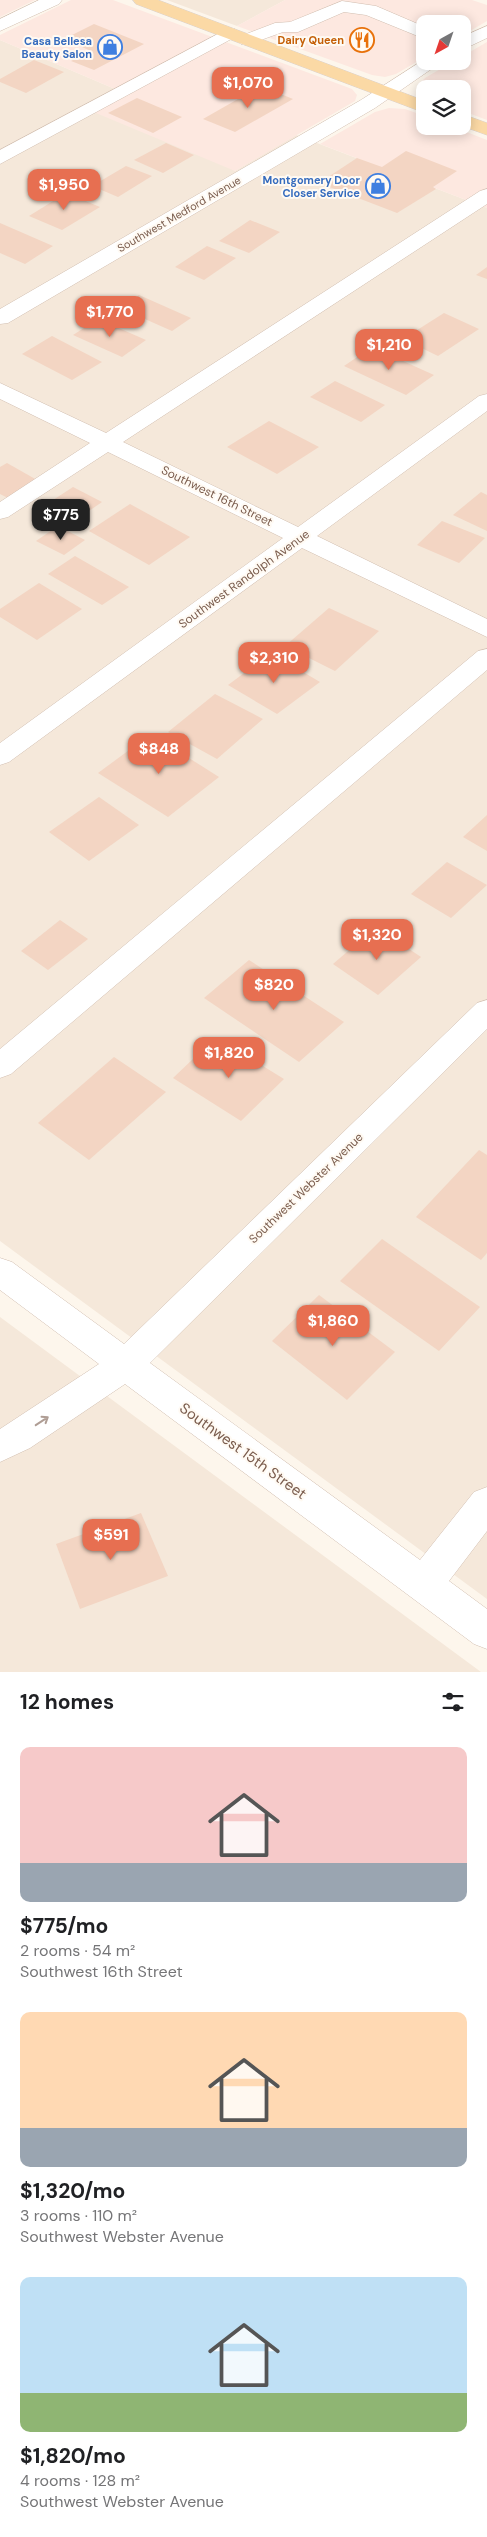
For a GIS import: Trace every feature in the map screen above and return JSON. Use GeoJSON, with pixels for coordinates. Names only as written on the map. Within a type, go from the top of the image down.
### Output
{"type":"FeatureCollection","features":[{"type":"Feature","properties":{"kind":"main road"},"geometry":{"type":"LineString","coordinates":[[142,0],[416,104]]}},
{"type":"Feature","properties":{"kind":"main road"},"geometry":{"type":"LineString","coordinates":[[471,123],[487,129]]}},
{"type":"Feature","properties":{"kind":"street"},"geometry":{"type":"LineString","coordinates":[[0,26],[53,0]]}},
{"type":"Feature","properties":{"kind":"street"},"geometry":{"type":"LineString","coordinates":[[247,40],[281,28],[292,28],[342,6],[370,10],[416,30]]}},
{"type":"Feature","properties":{"kind":"street"},"geometry":{"type":"LineString","coordinates":[[471,40],[487,30]]}},
{"type":"Feature","properties":{"kind":"street"},"geometry":{"type":"LineString","coordinates":[[0,158],[229,33]]}},
{"type":"Feature","properties":{"kind":"street","name":"Southwest Medford Avenue"},"geometry":{"type":"LineString","coordinates":[[0,318],[420,70]]}},
{"type":"Feature","properties":{"kind":"street"},"geometry":{"type":"LineString","coordinates":[[0,512],[106,441],[487,195]]}},
{"type":"Feature","properties":{"kind":"street","name":"Southwest 16th Street"},"geometry":{"type":"LineString","coordinates":[[0,390],[487,629]]}},
{"type":"Feature","properties":{"kind":"street","name":"Southwest Randolph Avenue"},"geometry":{"type":"LineString","coordinates":[[0,756],[487,401]]}},
{"type":"Feature","properties":{"kind":"street"},"geometry":{"type":"LineString","coordinates":[[0,1066],[487,657]]}},
{"type":"Feature","properties":{"kind":"street","name":"Southwest Webster Avenue"},"geometry":{"type":"LineString","coordinates":[[0,1446],[18,1437],[125,1365],[487,1011]]}},
{"type":"Feature","properties":{"kind":"street","name":"Southwest 15th Street"},"geometry":{"type":"LineString","coordinates":[[0,1272],[487,1631]]}},
{"type":"Feature","properties":{"kind":"street"},"geometry":{"type":"LineString","coordinates":[[424,1584],[487,1503]]}},
{"type":"Feature","properties":{"kind":"shaded area"},"geometry":{"type":"Polygon","coordinates":[[[0,0],[35,0],[0,17],[0,0]]]}},
{"type":"Feature","properties":{"kind":"shaded area"},"geometry":{"type":"Polygon","coordinates":[[[71,0],[113,0],[352,89],[357,95],[355,101],[235,171],[84,108],[115,89],[0,40],[0,35],[71,0]]]}},
{"type":"Feature","properties":{"kind":"shaded area"},"geometry":{"type":"Polygon","coordinates":[[[167,0],[285,0],[237,26],[167,0]]]}},
{"type":"Feature","properties":{"kind":"shaded area"},"geometry":{"type":"Polygon","coordinates":[[[285,0],[472,0],[487,5],[487,21],[471,30],[471,15],[416,15],[416,62],[396,74],[385,77],[372,75],[237,26],[285,0]]]}},
{"type":"Feature","properties":{"kind":"shaded area"},"geometry":{"type":"Polygon","coordinates":[[[0,40],[115,89],[235,171],[296,135],[487,208],[487,1599],[0,1241],[0,40]]]}},
{"type":"Feature","properties":{"kind":"shaded area"},"geometry":{"type":"Polygon","coordinates":[[[487,42],[487,120],[471,114],[471,80],[423,80],[439,70],[471,70],[471,51],[487,42]]]}},
{"type":"Feature","properties":{"kind":"shaded area"},"geometry":{"type":"Polygon","coordinates":[[[389,108],[405,109],[416,113],[416,135],[471,134],[487,140],[487,208],[320,144],[375,112],[389,108]]]}},
{"type":"Feature","properties":{"kind":"shaded area"},"geometry":{"type":"Polygon","coordinates":[[[0,1317],[481,1672],[0,1672],[0,1317]]]}},
{"type":"Feature","properties":{"kind":"building","name":"Casa Bellesa Beauty Salon"},"geometry":{"type":"Polygon","coordinates":[[[94,24],[144,44],[94,70],[71,61],[91,51],[64,39],[94,24]]]}},
{"type":"Feature","properties":{"kind":"building"},"geometry":{"type":"Polygon","coordinates":[[[34,60],[64,72],[26,93],[0,82],[0,79],[34,60]]]}},
{"type":"Feature","properties":{"kind":"building"},"geometry":{"type":"Polygon","coordinates":[[[261,86],[293,99],[235,132],[203,119],[261,86]]]}},
{"type":"Feature","properties":{"kind":"building"},"geometry":{"type":"Polygon","coordinates":[[[137,98],[182,117],[153,133],[108,113],[137,98]]]}},
{"type":"Feature","properties":{"kind":"building"},"geometry":{"type":"Polygon","coordinates":[[[166,143],[194,155],[163,173],[134,160],[166,143]]]}},
{"type":"Feature","properties":{"kind":"building","name":"Montgomery Door Closer Service"},"geometry":{"type":"Polygon","coordinates":[[[406,151],[457,171],[433,187],[436,189],[397,213],[319,183],[357,158],[382,167],[406,151]]]}},
{"type":"Feature","properties":{"kind":"building"},"geometry":{"type":"Polygon","coordinates":[[[126,166],[152,176],[118,197],[92,186],[126,166]]]}},
{"type":"Feature","properties":{"kind":"building"},"geometry":{"type":"Polygon","coordinates":[[[66,193],[100,207],[62,230],[29,216],[66,193]]]}},
{"type":"Feature","properties":{"kind":"building"},"geometry":{"type":"Polygon","coordinates":[[[250,220],[280,232],[249,253],[219,241],[250,220]]]}},
{"type":"Feature","properties":{"kind":"building"},"geometry":{"type":"Polygon","coordinates":[[[0,223],[53,246],[25,264],[0,253],[0,223]]]}},
{"type":"Feature","properties":{"kind":"building"},"geometry":{"type":"Polygon","coordinates":[[[207,246],[236,258],[204,280],[175,267],[207,246]]]}},
{"type":"Feature","properties":{"kind":"building"},"geometry":{"type":"Polygon","coordinates":[[[487,267],[487,279],[476,275],[487,267]]]}},
{"type":"Feature","properties":{"kind":"building"},"geometry":{"type":"Polygon","coordinates":[[[139,295],[191,318],[172,331],[120,308],[139,295]]]}},
{"type":"Feature","properties":{"kind":"building"},"geometry":{"type":"Polygon","coordinates":[[[444,313],[479,329],[438,356],[403,339],[444,313]]]}},
{"type":"Feature","properties":{"kind":"building"},"geometry":{"type":"Polygon","coordinates":[[[98,319],[146,340],[122,357],[73,335],[98,319]]]}},
{"type":"Feature","properties":{"kind":"building"},"geometry":{"type":"Polygon","coordinates":[[[52,336],[102,362],[72,380],[22,354],[52,336]]]}},
{"type":"Feature","properties":{"kind":"building"},"geometry":{"type":"Polygon","coordinates":[[[372,347],[434,375],[406,395],[344,366],[372,347]]]}},
{"type":"Feature","properties":{"kind":"building"},"geometry":{"type":"Polygon","coordinates":[[[335,381],[385,405],[361,422],[310,397],[335,381]]]}},
{"type":"Feature","properties":{"kind":"building"},"geometry":{"type":"Polygon","coordinates":[[[269,421],[319,447],[277,474],[227,447],[269,421]]]}},
{"type":"Feature","properties":{"kind":"building"},"geometry":{"type":"Polygon","coordinates":[[[7,463],[37,480],[8,498],[0,494],[0,467],[7,463]]]}},
{"type":"Feature","properties":{"kind":"building"},"geometry":{"type":"Polygon","coordinates":[[[73,487],[102,502],[73,522],[44,506],[73,487]]]}},
{"type":"Feature","properties":{"kind":"building"},"geometry":{"type":"Polygon","coordinates":[[[481,492],[487,495],[487,531],[453,515],[481,492]]]}},
{"type":"Feature","properties":{"kind":"building"},"geometry":{"type":"Polygon","coordinates":[[[130,504],[190,537],[149,565],[89,531],[130,504]]]}},
{"type":"Feature","properties":{"kind":"building"},"geometry":{"type":"Polygon","coordinates":[[[442,521],[485,538],[459,563],[417,545],[442,521]]]}},
{"type":"Feature","properties":{"kind":"building"},"geometry":{"type":"Polygon","coordinates":[[[58,526],[85,540],[64,555],[36,541],[58,526]]]}},
{"type":"Feature","properties":{"kind":"building"},"geometry":{"type":"Polygon","coordinates":[[[75,556],[129,587],[102,605],[48,574],[75,556]]]}},
{"type":"Feature","properties":{"kind":"building"},"geometry":{"type":"Polygon","coordinates":[[[39,583],[82,609],[37,640],[0,617],[0,609],[39,583]]]}},
{"type":"Feature","properties":{"kind":"building"},"geometry":{"type":"Polygon","coordinates":[[[329,608],[379,631],[335,671],[285,646],[329,608]]]}},
{"type":"Feature","properties":{"kind":"building"},"geometry":{"type":"Polygon","coordinates":[[[271,653],[320,682],[277,714],[228,685],[271,653]]]}},
{"type":"Feature","properties":{"kind":"building"},"geometry":{"type":"Polygon","coordinates":[[[215,694],[263,719],[217,759],[168,732],[215,694]]]}},
{"type":"Feature","properties":{"kind":"building"},"geometry":{"type":"Polygon","coordinates":[[[151,734],[219,777],[168,817],[98,773],[151,734]]]}},
{"type":"Feature","properties":{"kind":"building"},"geometry":{"type":"Polygon","coordinates":[[[99,797],[139,825],[89,861],[49,832],[99,797]]]}},
{"type":"Feature","properties":{"kind":"building"},"geometry":{"type":"Polygon","coordinates":[[[487,815],[487,851],[463,837],[487,815]]]}},
{"type":"Feature","properties":{"kind":"building"},"geometry":{"type":"Polygon","coordinates":[[[447,862],[487,885],[451,918],[411,894],[447,862]]]}},
{"type":"Feature","properties":{"kind":"building"},"geometry":{"type":"Polygon","coordinates":[[[60,920],[88,939],[48,970],[21,951],[60,920]]]}},
{"type":"Feature","properties":{"kind":"building"},"geometry":{"type":"Polygon","coordinates":[[[376,927],[421,957],[378,995],[333,964],[376,927]]]}},
{"type":"Feature","properties":{"kind":"building"},"geometry":{"type":"Polygon","coordinates":[[[249,960],[344,1022],[299,1062],[204,998],[249,960]]]}},
{"type":"Feature","properties":{"kind":"building"},"geometry":{"type":"Polygon","coordinates":[[[216,1037],[284,1079],[241,1121],[173,1078],[216,1037]]]}},
{"type":"Feature","properties":{"kind":"building"},"geometry":{"type":"Polygon","coordinates":[[[114,1057],[166,1092],[89,1160],[38,1123],[114,1057]]]}},
{"type":"Feature","properties":{"kind":"building"},"geometry":{"type":"Polygon","coordinates":[[[479,1150],[487,1155],[487,1253],[481,1260],[416,1217],[479,1150]]]}},
{"type":"Feature","properties":{"kind":"building"},"geometry":{"type":"Polygon","coordinates":[[[382,1239],[480,1307],[439,1351],[340,1281],[382,1239]]]}},
{"type":"Feature","properties":{"kind":"building"},"geometry":{"type":"Polygon","coordinates":[[[319,1295],[395,1352],[347,1400],[272,1341],[319,1295]]]}},
{"type":"Feature","properties":{"kind":"building"},"geometry":{"type":"Polygon","coordinates":[[[141,1513],[168,1576],[80,1609],[56,1544],[141,1513]]]}},
{"type":"Feature","properties":{"kind":"place","name":"Dairy Queen"},"geometry":{"type":"Point","coordinates":[362,40]}},
{"type":"Feature","properties":{"kind":"place","name":"Casa Bellesa Beauty Salon"},"geometry":{"type":"Point","coordinates":[110,47]}},
{"type":"Feature","properties":{"kind":"place","name":"Montgomery Door Closer Service"},"geometry":{"type":"Point","coordinates":[378,186]}}]}
